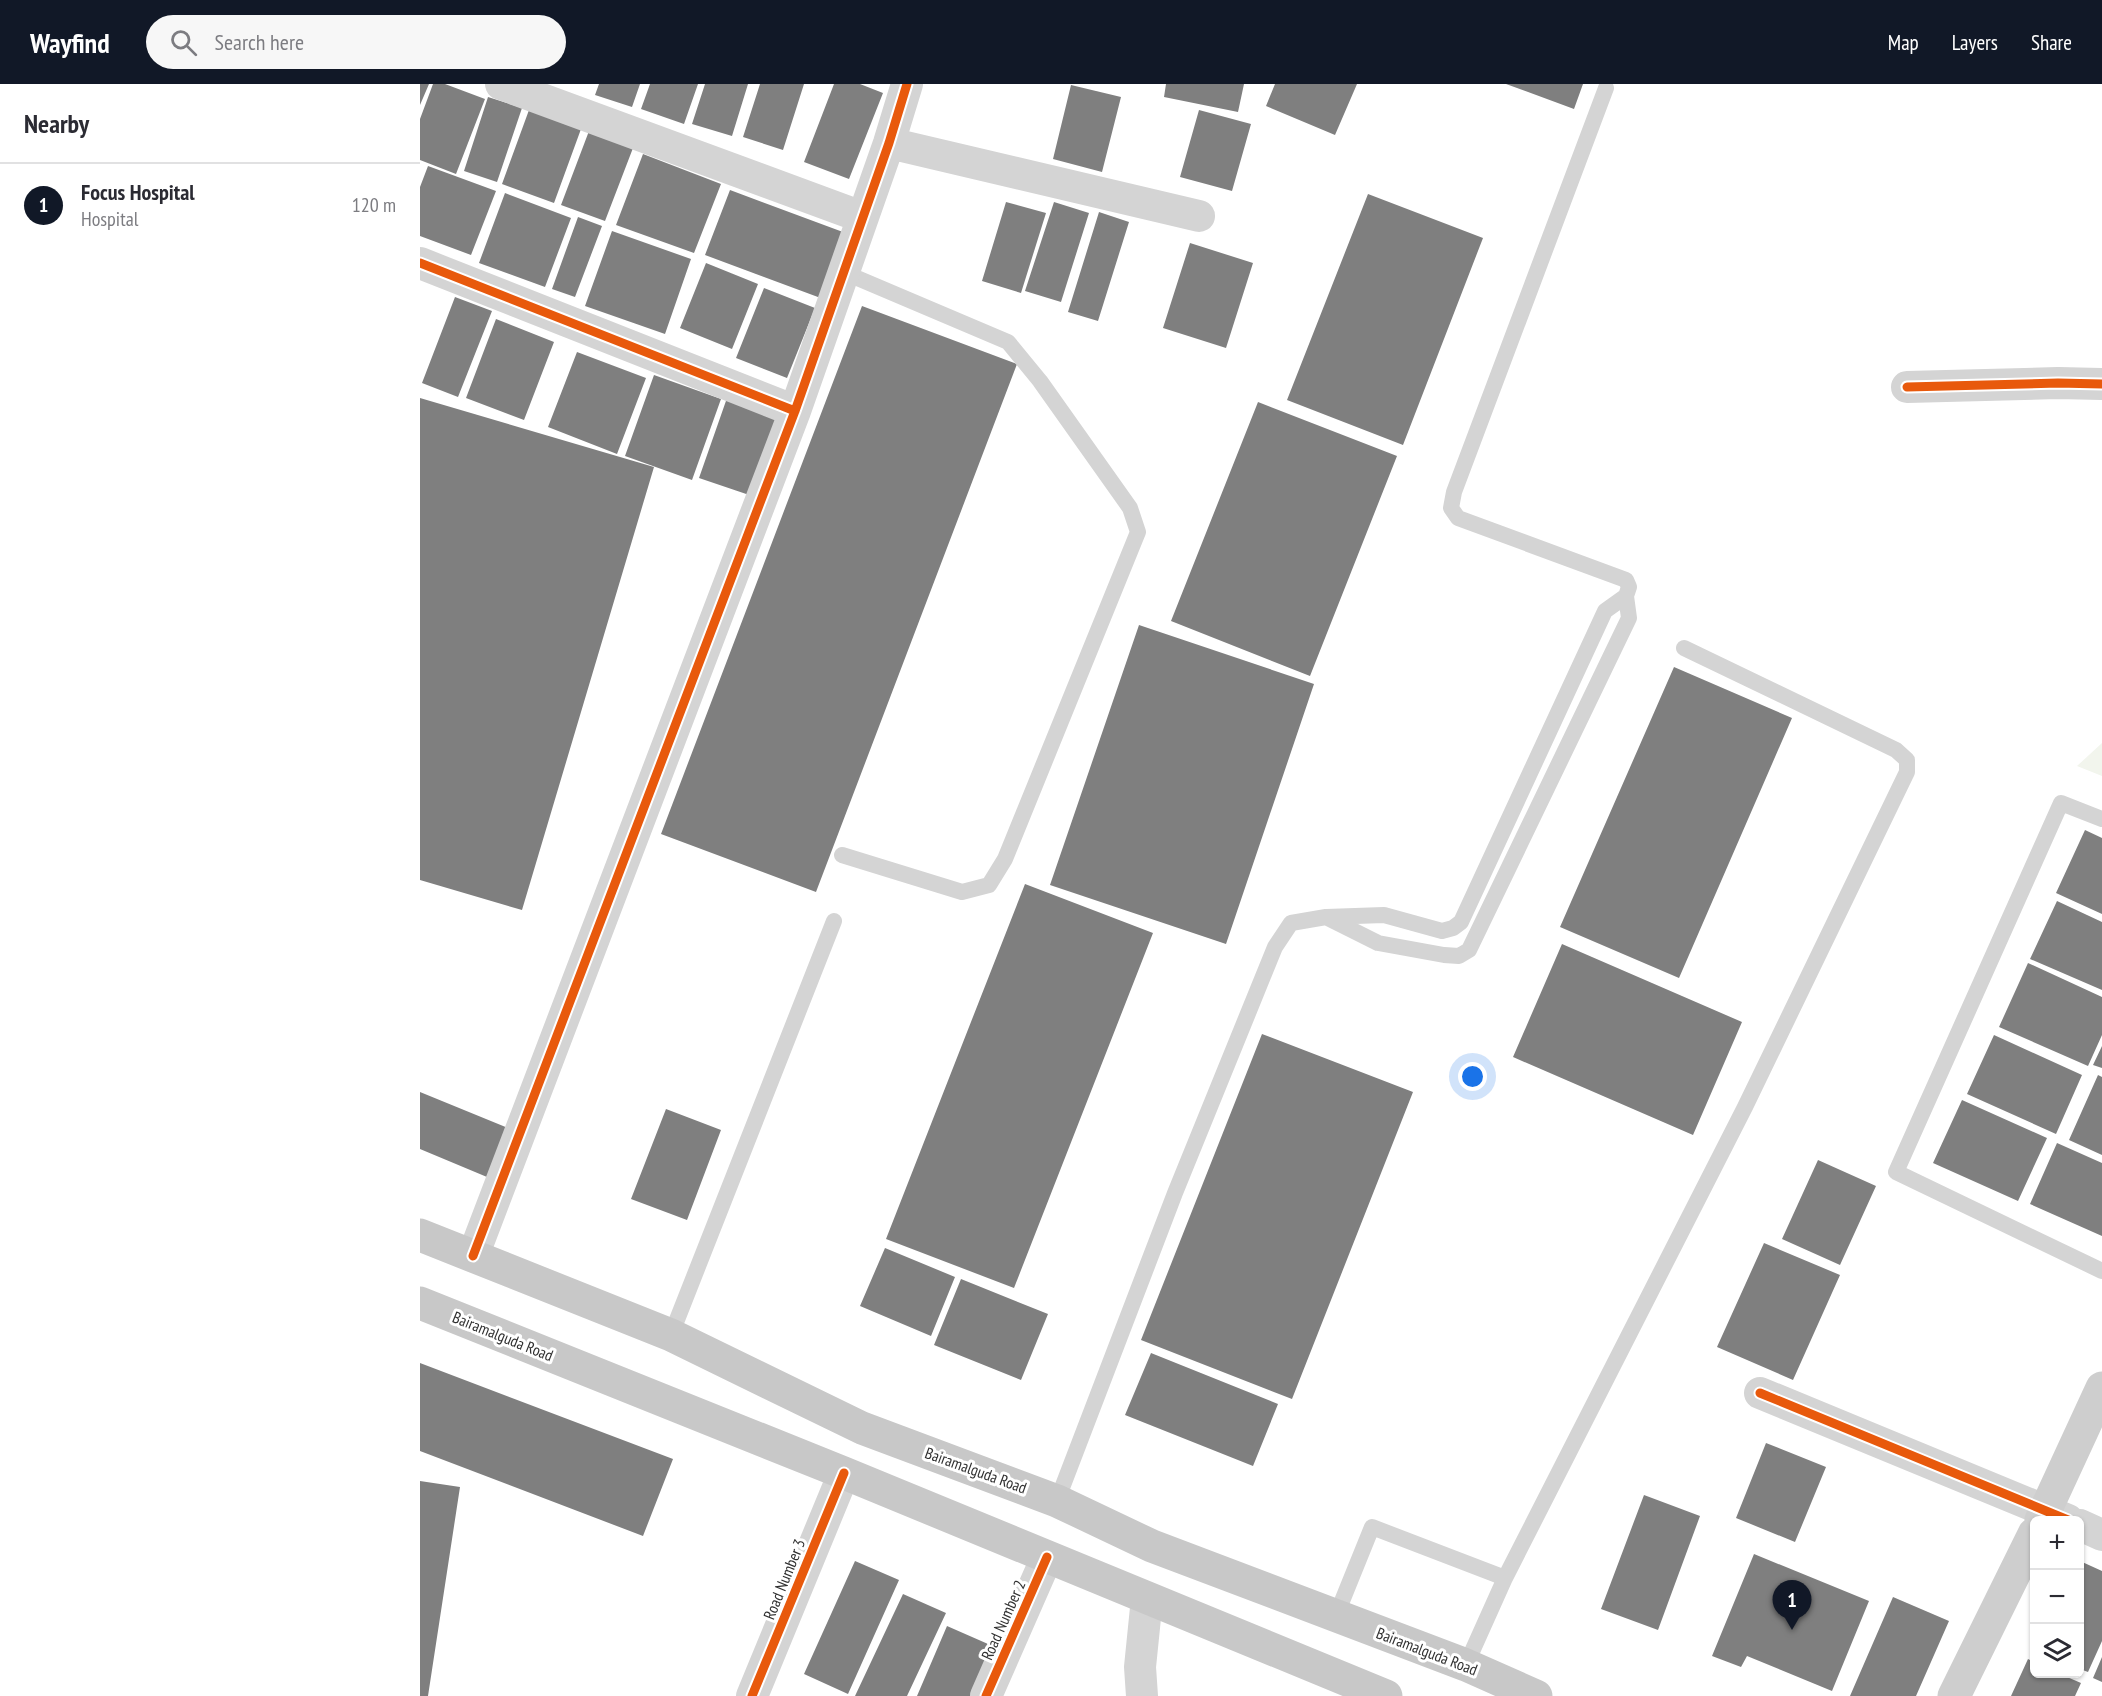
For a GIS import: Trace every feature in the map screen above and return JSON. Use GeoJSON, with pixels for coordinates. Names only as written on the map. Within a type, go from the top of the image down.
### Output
{"type":"FeatureCollection","features":[{"type":"Feature","properties":{"kind":"main road","name":"Bairamalguda Road"},"geometry":{"type":"LineString","coordinates":[[420,1235],[671,1335],[862,1428],[1057,1501],[1152,1546],[1466,1665],[1536,1696]]}},
{"type":"Feature","properties":{"kind":"main road","name":"Bairamalguda Road"},"geometry":{"type":"LineString","coordinates":[[420,1303],[844,1473],[1386,1696]]}},
{"type":"Feature","properties":{"kind":"street"},"geometry":{"type":"LineString","coordinates":[[501,84],[862,217]]}},
{"type":"Feature","properties":{"kind":"street"},"geometry":{"type":"LineString","coordinates":[[473,1256],[795,411],[889,143],[907,84]]}},
{"type":"Feature","properties":{"kind":"street"},"geometry":{"type":"LineString","coordinates":[[889,143],[1199,216]]}},
{"type":"Feature","properties":{"kind":"street"},"geometry":{"type":"LineString","coordinates":[[420,262],[795,411]]}},
{"type":"Feature","properties":{"kind":"street"},"geometry":{"type":"LineString","coordinates":[[1907,387],[2102,384]]}},
{"type":"Feature","properties":{"kind":"street"},"geometry":{"type":"LineString","coordinates":[[2050,1516],[2102,1388]]}},
{"type":"Feature","properties":{"kind":"street"},"geometry":{"type":"LineString","coordinates":[[1760,1393],[2035,1516]]}},
{"type":"Feature","properties":{"kind":"street","name":"Road Number 3"},"geometry":{"type":"LineString","coordinates":[[752,1696],[844,1473]]}},
{"type":"Feature","properties":{"kind":"street"},"geometry":{"type":"LineString","coordinates":[[2084,1527],[2102,1535]]}},
{"type":"Feature","properties":{"kind":"street"},"geometry":{"type":"LineString","coordinates":[[1954,1696],[2030,1555]]}},
{"type":"Feature","properties":{"kind":"street","name":"Road Number 2"},"geometry":{"type":"LineString","coordinates":[[986,1696],[1047,1557]]}},
{"type":"Feature","properties":{"kind":"street"},"geometry":{"type":"LineString","coordinates":[[1142,1696],[1140,1667],[1147,1598]]}},
{"type":"Feature","properties":{"kind":"lane"},"geometry":{"type":"LineString","coordinates":[[1326,917],[1378,942],[1444,955],[1460,956],[1469,950],[1629,618],[1626,596],[1629,587],[1626,580],[1458,518],[1451,508],[1454,492],[1606,88]]}},
{"type":"Feature","properties":{"kind":"lane"},"geometry":{"type":"LineString","coordinates":[[842,855],[962,892],[989,885],[1005,859],[1138,532],[1130,508],[1040,381],[1008,342],[843,272]]}},
{"type":"Feature","properties":{"kind":"lane"},"geometry":{"type":"LineString","coordinates":[[1057,1501],[1175,1193],[1275,947],[1291,923],[1326,917],[1384,915],[1442,931],[1453,928],[1461,922],[1605,611],[1626,596]]}},
{"type":"Feature","properties":{"kind":"lane"},"geometry":{"type":"LineString","coordinates":[[1466,1665],[1505,1578],[1745,1107],[1907,772],[1907,760],[1896,750],[1684,648]]}},
{"type":"Feature","properties":{"kind":"lane"},"geometry":{"type":"LineString","coordinates":[[2102,819],[2061,802],[1896,1172],[2102,1272]]}},
{"type":"Feature","properties":{"kind":"lane"},"geometry":{"type":"LineString","coordinates":[[671,1335],[834,921]]}},
{"type":"Feature","properties":{"kind":"lane"},"geometry":{"type":"LineString","coordinates":[[1336,1616],[1372,1527],[1505,1578]]}},
{"type":"Feature","properties":{"kind":"shaded area"},"geometry":{"type":"Polygon","coordinates":[[[2102,743],[2102,776],[2077,766],[2102,743]]]}},
{"type":"Feature","properties":{"kind":"building"},"geometry":{"type":"Polygon","coordinates":[[[420,84],[429,84],[420,105],[420,84]]]}},
{"type":"Feature","properties":{"kind":"building"},"geometry":{"type":"Polygon","coordinates":[[[433,84],[445,84],[485,99],[456,174],[420,160],[420,119],[433,84]]]}},
{"type":"Feature","properties":{"kind":"building"},"geometry":{"type":"Polygon","coordinates":[[[599,84],[640,84],[632,107],[595,95],[599,84]]]}},
{"type":"Feature","properties":{"kind":"building"},"geometry":{"type":"Polygon","coordinates":[[[650,84],[698,84],[684,124],[641,109],[650,84]]]}},
{"type":"Feature","properties":{"kind":"building"},"geometry":{"type":"Polygon","coordinates":[[[705,84],[748,84],[732,136],[692,124],[705,84]]]}},
{"type":"Feature","properties":{"kind":"building"},"geometry":{"type":"Polygon","coordinates":[[[760,84],[804,84],[783,150],[743,137],[760,84]]]}},
{"type":"Feature","properties":{"kind":"building"},"geometry":{"type":"Polygon","coordinates":[[[834,84],[860,84],[883,93],[849,179],[804,162],[834,84]]]}},
{"type":"Feature","properties":{"kind":"building"},"geometry":{"type":"Polygon","coordinates":[[[1166,84],[1244,84],[1238,112],[1164,97],[1166,84]]]}},
{"type":"Feature","properties":{"kind":"building"},"geometry":{"type":"Polygon","coordinates":[[[1275,84],[1357,84],[1335,135],[1266,106],[1275,84]]]}},
{"type":"Feature","properties":{"kind":"building"},"geometry":{"type":"Polygon","coordinates":[[[1506,84],[1583,84],[1574,109],[1506,84]]]}},
{"type":"Feature","properties":{"kind":"building"},"geometry":{"type":"Polygon","coordinates":[[[1071,85],[1121,97],[1102,172],[1053,159],[1071,85]]]}},
{"type":"Feature","properties":{"kind":"building"},"geometry":{"type":"Polygon","coordinates":[[[488,97],[522,108],[497,182],[464,171],[488,97]]]}},
{"type":"Feature","properties":{"kind":"building"},"geometry":{"type":"Polygon","coordinates":[[[529,110],[581,129],[554,203],[502,184],[529,110]]]}},
{"type":"Feature","properties":{"kind":"building"},"geometry":{"type":"Polygon","coordinates":[[[1199,110],[1251,124],[1232,191],[1180,177],[1199,110]]]}},
{"type":"Feature","properties":{"kind":"building"},"geometry":{"type":"Polygon","coordinates":[[[589,131],[633,148],[605,221],[561,205],[589,131]]]}},
{"type":"Feature","properties":{"kind":"building"},"geometry":{"type":"Polygon","coordinates":[[[643,154],[721,184],[694,253],[616,225],[643,154]]]}},
{"type":"Feature","properties":{"kind":"building"},"geometry":{"type":"Polygon","coordinates":[[[428,166],[496,191],[471,255],[420,236],[420,187],[428,166]]]}},
{"type":"Feature","properties":{"kind":"building"},"geometry":{"type":"Polygon","coordinates":[[[730,190],[851,235],[826,300],[705,255],[730,190]]]}},
{"type":"Feature","properties":{"kind":"building"},"geometry":{"type":"Polygon","coordinates":[[[505,193],[571,218],[545,287],[479,263],[505,193]]]}},
{"type":"Feature","properties":{"kind":"building"},"geometry":{"type":"Polygon","coordinates":[[[1368,194],[1483,238],[1403,445],[1287,400],[1368,194]]]}},
{"type":"Feature","properties":{"kind":"building"},"geometry":{"type":"Polygon","coordinates":[[[1006,202],[1046,213],[1021,293],[982,281],[1006,202]]]}},
{"type":"Feature","properties":{"kind":"building"},"geometry":{"type":"Polygon","coordinates":[[[1054,202],[1089,213],[1061,302],[1025,291],[1054,202]]]}},
{"type":"Feature","properties":{"kind":"building"},"geometry":{"type":"Polygon","coordinates":[[[1099,212],[1129,222],[1098,321],[1068,312],[1099,212]]]}},
{"type":"Feature","properties":{"kind":"building"},"geometry":{"type":"Polygon","coordinates":[[[578,217],[602,226],[575,297],[552,289],[578,217]]]}},
{"type":"Feature","properties":{"kind":"building"},"geometry":{"type":"Polygon","coordinates":[[[612,231],[691,259],[665,334],[585,306],[612,231]]]}},
{"type":"Feature","properties":{"kind":"building"},"geometry":{"type":"Polygon","coordinates":[[[1190,243],[1253,263],[1226,348],[1163,328],[1190,243]]]}},
{"type":"Feature","properties":{"kind":"building"},"geometry":{"type":"Polygon","coordinates":[[[706,263],[758,284],[732,349],[680,328],[706,263]]]}},
{"type":"Feature","properties":{"kind":"building"},"geometry":{"type":"Polygon","coordinates":[[[764,288],[815,308],[787,378],[736,358],[764,288]]]}},
{"type":"Feature","properties":{"kind":"building"},"geometry":{"type":"Polygon","coordinates":[[[455,297],[492,311],[458,397],[422,383],[455,297]]]}},
{"type":"Feature","properties":{"kind":"building"},"geometry":{"type":"Polygon","coordinates":[[[862,306],[1017,364],[816,892],[661,834],[862,306]]]}},
{"type":"Feature","properties":{"kind":"building"},"geometry":{"type":"Polygon","coordinates":[[[496,319],[554,342],[524,420],[466,398],[496,319]]]}},
{"type":"Feature","properties":{"kind":"building"},"geometry":{"type":"Polygon","coordinates":[[[577,352],[646,378],[617,454],[548,427],[577,352]]]}},
{"type":"Feature","properties":{"kind":"building"},"geometry":{"type":"Polygon","coordinates":[[[654,375],[721,399],[692,480],[625,456],[654,375]]]}},
{"type":"Feature","properties":{"kind":"building"},"geometry":{"type":"Polygon","coordinates":[[[420,398],[654,467],[522,910],[420,880],[420,398]]]}},
{"type":"Feature","properties":{"kind":"building"},"geometry":{"type":"Polygon","coordinates":[[[727,398],[789,419],[761,499],[699,478],[727,398]]]}},
{"type":"Feature","properties":{"kind":"building"},"geometry":{"type":"Polygon","coordinates":[[[1258,402],[1397,456],[1310,676],[1171,621],[1258,402]]]}},
{"type":"Feature","properties":{"kind":"building"},"geometry":{"type":"Polygon","coordinates":[[[1139,625],[1314,684],[1226,944],[1050,885],[1139,625]]]}},
{"type":"Feature","properties":{"kind":"building"},"geometry":{"type":"Polygon","coordinates":[[[1674,667],[1792,718],[1679,978],[1560,927],[1674,667]]]}},
{"type":"Feature","properties":{"kind":"building"},"geometry":{"type":"Polygon","coordinates":[[[2085,830],[2102,838],[2102,914],[2056,893],[2085,830]]]}},
{"type":"Feature","properties":{"kind":"building"},"geometry":{"type":"Polygon","coordinates":[[[1025,884],[1153,933],[1014,1288],[886,1239],[1025,884]]]}},
{"type":"Feature","properties":{"kind":"building"},"geometry":{"type":"Polygon","coordinates":[[[2057,901],[2102,922],[2102,990],[2030,959],[2057,901]]]}},
{"type":"Feature","properties":{"kind":"building"},"geometry":{"type":"Polygon","coordinates":[[[1562,944],[1742,1022],[1693,1135],[1513,1057],[1562,944]]]}},
{"type":"Feature","properties":{"kind":"building"},"geometry":{"type":"Polygon","coordinates":[[[2028,963],[2102,997],[2102,1035],[2088,1066],[1999,1027],[2028,963]]]}},
{"type":"Feature","properties":{"kind":"building"},"geometry":{"type":"Polygon","coordinates":[[[1262,1034],[1413,1092],[1292,1399],[1141,1340],[1262,1034]]]}},
{"type":"Feature","properties":{"kind":"building"},"geometry":{"type":"Polygon","coordinates":[[[1994,1035],[2082,1075],[2056,1134],[1967,1094],[1994,1035]]]}},
{"type":"Feature","properties":{"kind":"building"},"geometry":{"type":"Polygon","coordinates":[[[2102,1046],[2102,1068],[2093,1065],[2102,1046]]]}},
{"type":"Feature","properties":{"kind":"building"},"geometry":{"type":"Polygon","coordinates":[[[2098,1075],[2102,1077],[2102,1155],[2069,1140],[2098,1075]]]}},
{"type":"Feature","properties":{"kind":"building"},"geometry":{"type":"Polygon","coordinates":[[[420,1092],[508,1128],[487,1177],[420,1149],[420,1092]]]}},
{"type":"Feature","properties":{"kind":"building"},"geometry":{"type":"Polygon","coordinates":[[[1962,1100],[2047,1138],[2018,1201],[1933,1163],[1962,1100]]]}},
{"type":"Feature","properties":{"kind":"building"},"geometry":{"type":"Polygon","coordinates":[[[666,1109],[721,1130],[687,1220],[631,1199],[666,1109]]]}},
{"type":"Feature","properties":{"kind":"building"},"geometry":{"type":"Polygon","coordinates":[[[2057,1143],[2102,1163],[2102,1236],[2030,1204],[2057,1143]]]}},
{"type":"Feature","properties":{"kind":"building"},"geometry":{"type":"Polygon","coordinates":[[[1818,1160],[1876,1186],[1840,1265],[1782,1239],[1818,1160]]]}},
{"type":"Feature","properties":{"kind":"building"},"geometry":{"type":"Polygon","coordinates":[[[1764,1243],[1840,1275],[1793,1380],[1717,1347],[1764,1243]]]}},
{"type":"Feature","properties":{"kind":"building"},"geometry":{"type":"Polygon","coordinates":[[[885,1248],[955,1277],[931,1336],[860,1306],[885,1248]]]}},
{"type":"Feature","properties":{"kind":"building"},"geometry":{"type":"Polygon","coordinates":[[[961,1279],[1048,1314],[1021,1380],[934,1345],[961,1279]]]}},
{"type":"Feature","properties":{"kind":"building"},"geometry":{"type":"Polygon","coordinates":[[[1151,1353],[1278,1404],[1253,1466],[1125,1415],[1151,1353]]]}},
{"type":"Feature","properties":{"kind":"building"},"geometry":{"type":"Polygon","coordinates":[[[420,1363],[673,1459],[643,1536],[420,1451],[420,1363]]]}},
{"type":"Feature","properties":{"kind":"building"},"geometry":{"type":"Polygon","coordinates":[[[1766,1443],[1826,1467],[1795,1542],[1736,1518],[1766,1443]]]}},
{"type":"Feature","properties":{"kind":"building"},"geometry":{"type":"Polygon","coordinates":[[[420,1481],[460,1487],[428,1696],[420,1696],[420,1481]]]}},
{"type":"Feature","properties":{"kind":"building"},"geometry":{"type":"Polygon","coordinates":[[[1644,1495],[1700,1516],[1658,1630],[1601,1609],[1644,1495]]]}},
{"type":"Feature","properties":{"kind":"building"},"geometry":{"type":"Polygon","coordinates":[[[1754,1554],[1869,1601],[1832,1691],[1747,1656],[1741,1667],[1712,1656],[1754,1554]]]}},
{"type":"Feature","properties":{"kind":"building"},"geometry":{"type":"Polygon","coordinates":[[[855,1561],[899,1580],[848,1694],[804,1674],[855,1561]]]}},
{"type":"Feature","properties":{"kind":"building"},"geometry":{"type":"Polygon","coordinates":[[[2084,1563],[2102,1571],[2102,1641],[2088,1672],[2084,1670],[2084,1563]]]}},
{"type":"Feature","properties":{"kind":"building"},"geometry":{"type":"Polygon","coordinates":[[[903,1594],[946,1613],[907,1696],[855,1696],[903,1594]]]}},
{"type":"Feature","properties":{"kind":"building"},"geometry":{"type":"Polygon","coordinates":[[[1893,1597],[1949,1621],[1916,1696],[1850,1696],[1893,1597]]]}},
{"type":"Feature","properties":{"kind":"building"},"geometry":{"type":"Polygon","coordinates":[[[947,1626],[1004,1651],[984,1696],[917,1696],[947,1626]]]}},
{"type":"Feature","properties":{"kind":"building"},"geometry":{"type":"Polygon","coordinates":[[[2102,1657],[2102,1682],[2093,1678],[2102,1657]]]}},
{"type":"Feature","properties":{"kind":"building"},"geometry":{"type":"Polygon","coordinates":[[[2028,1659],[2030,1660],[2030,1678],[2069,1678],[2081,1683],[2075,1696],[2011,1696],[2028,1659]]]}},
{"type":"Feature","properties":{"kind":"cycle path"},"geometry":{"type":"LineString","coordinates":[[473,1256],[795,411],[889,143],[907,84]]}},
{"type":"Feature","properties":{"kind":"cycle path"},"geometry":{"type":"LineString","coordinates":[[420,263],[795,411]]}},
{"type":"Feature","properties":{"kind":"cycle path"},"geometry":{"type":"LineString","coordinates":[[1907,387],[2102,384]]}},
{"type":"Feature","properties":{"kind":"cycle path"},"geometry":{"type":"LineString","coordinates":[[1760,1393],[2058,1516]]}},
{"type":"Feature","properties":{"kind":"cycle path"},"geometry":{"type":"LineString","coordinates":[[752,1696],[844,1473]]}},
{"type":"Feature","properties":{"kind":"cycle path"},"geometry":{"type":"LineString","coordinates":[[986,1696],[1047,1557]]}},
{"type":"Feature","properties":{"kind":"place","name":"Focus Hospital"},"geometry":{"type":"Point","coordinates":[1792,1630]}}]}
